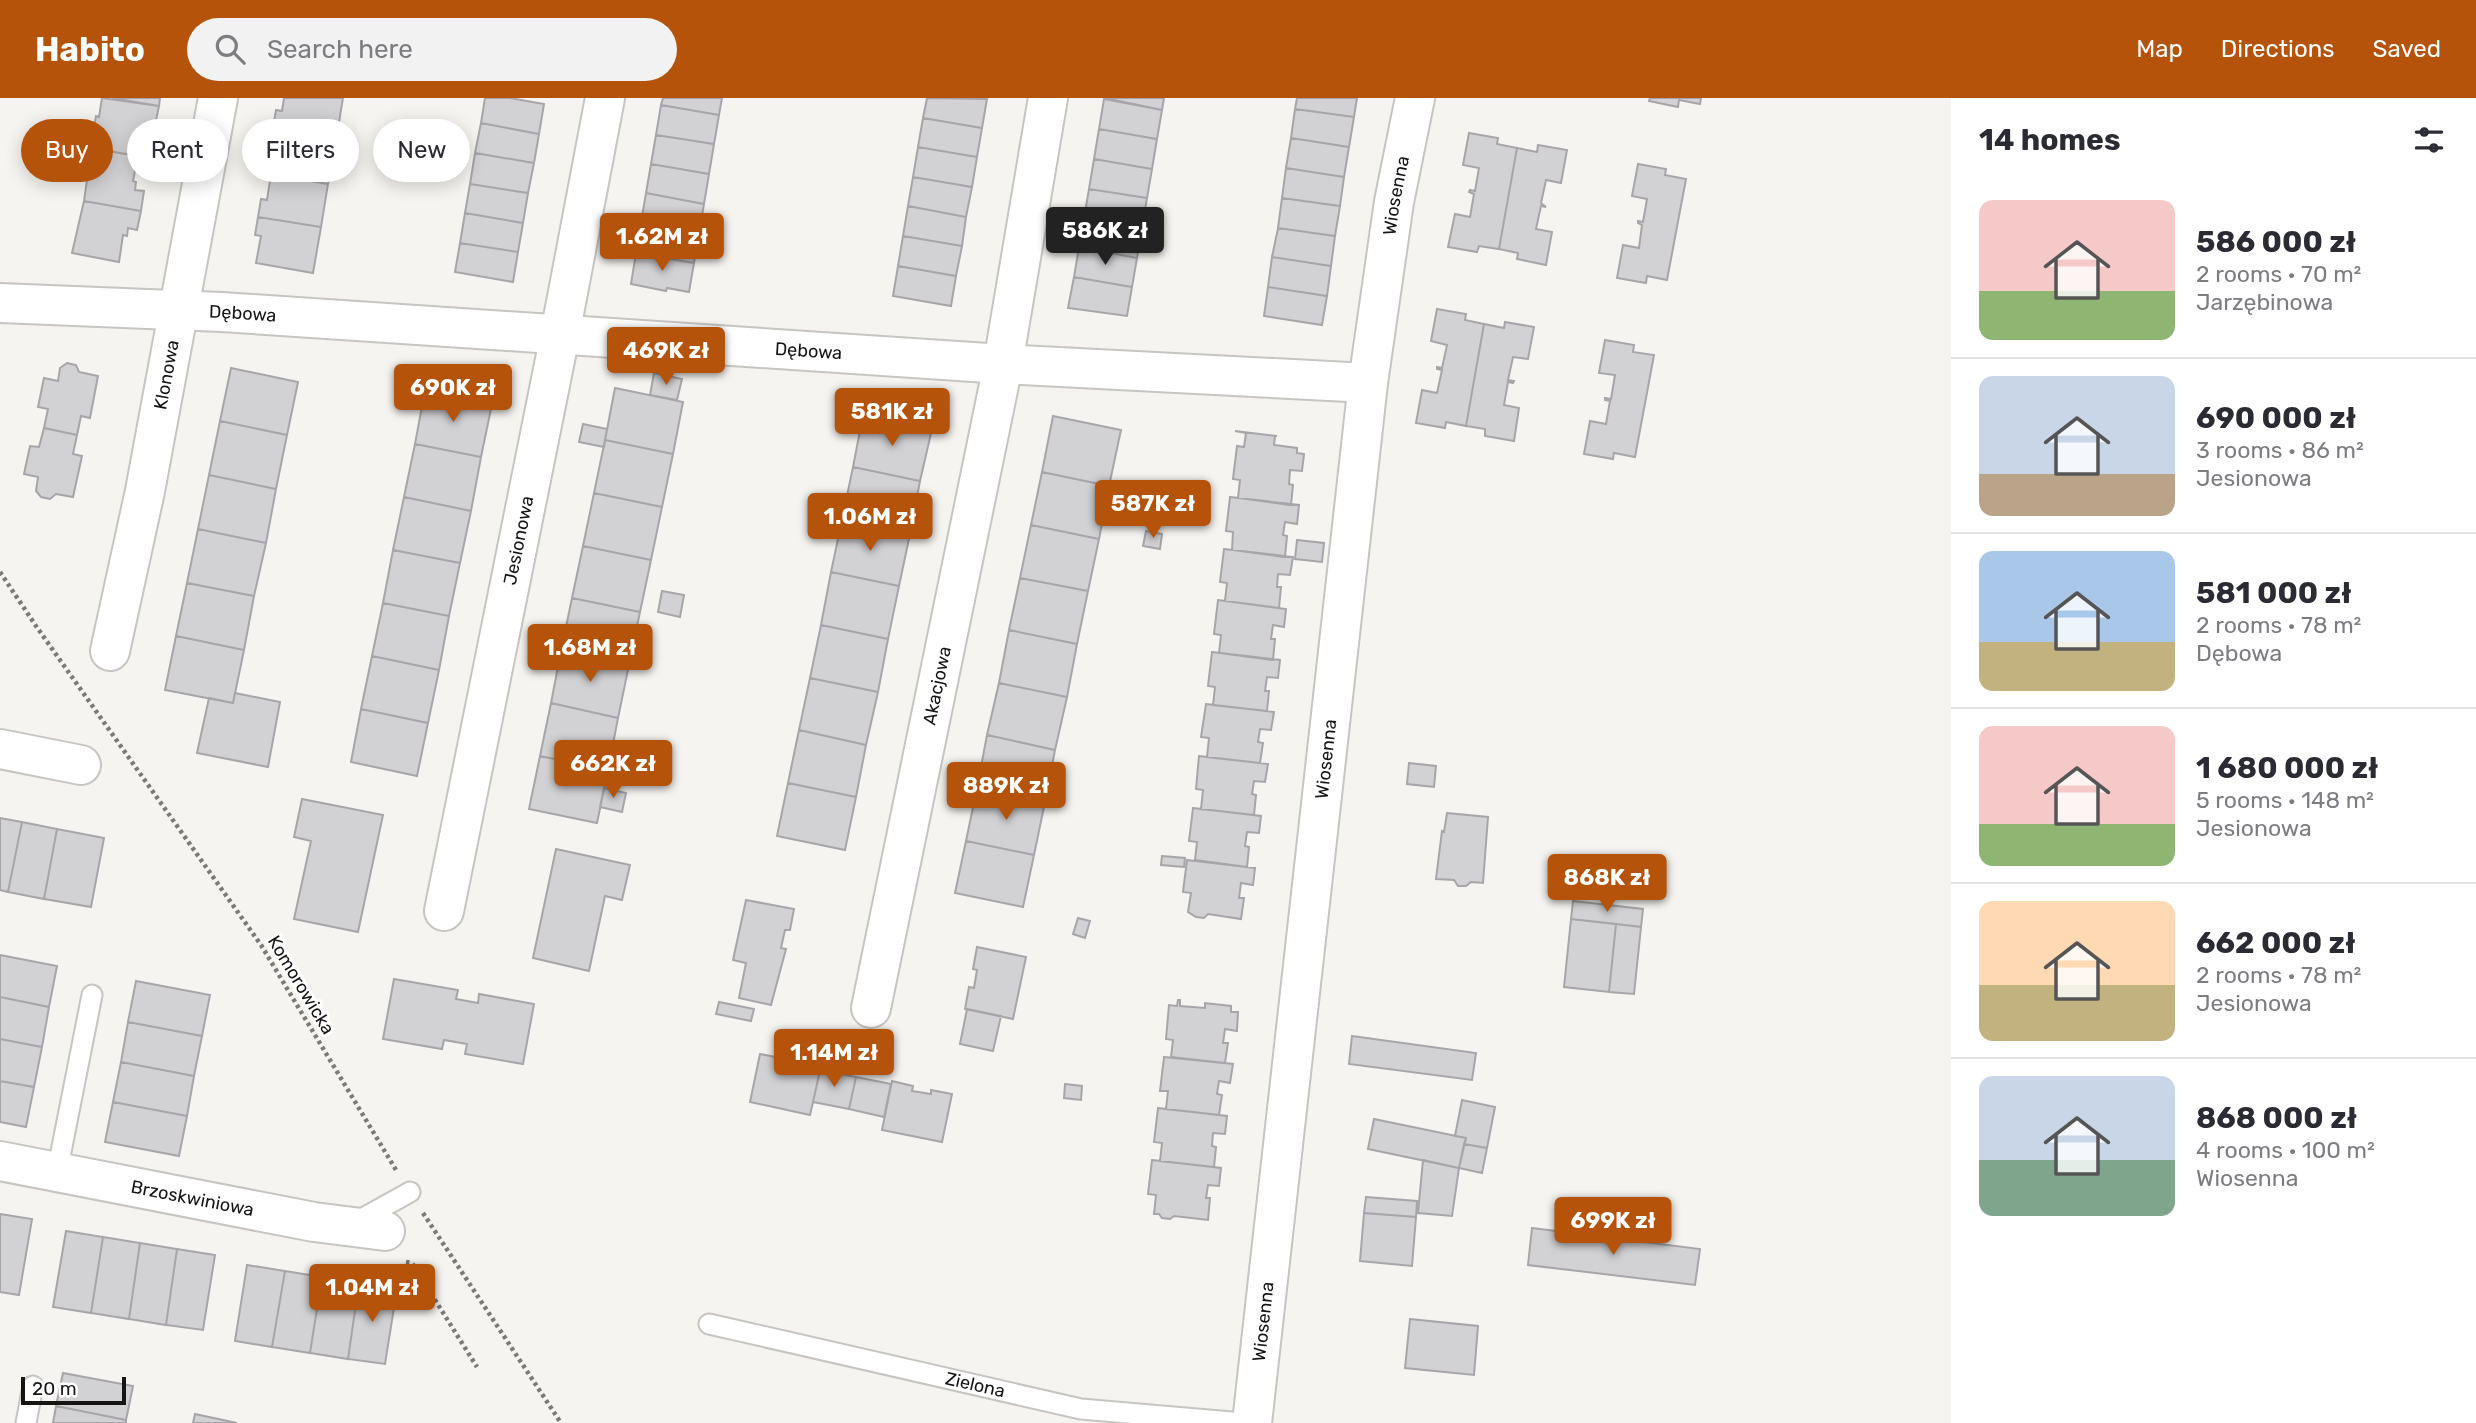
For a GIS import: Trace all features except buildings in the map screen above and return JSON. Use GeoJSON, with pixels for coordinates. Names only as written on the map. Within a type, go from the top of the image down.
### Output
{"type":"FeatureCollection","features":[{"type":"Feature","properties":{"kind":"street","name":"Klonowa"},"geometry":{"type":"LineString","coordinates":[[110,651],[145,491],[218,98]]}},
{"type":"Feature","properties":{"kind":"street","name":"Jesionowa"},"geometry":{"type":"LineString","coordinates":[[444,911],[605,98]]}},
{"type":"Feature","properties":{"kind":"street","name":"Akacjowa"},"geometry":{"type":"LineString","coordinates":[[871,1008],[1003,364],[1048,98]]}},
{"type":"Feature","properties":{"kind":"street","name":"Wiosenna"},"geometry":{"type":"LineString","coordinates":[[1252,1423],[1368,383],[1394,202],[1415,98]]}},
{"type":"Feature","properties":{"kind":"street","name":"Dębowa"},"geometry":{"type":"LineString","coordinates":[[0,303],[178,310],[1003,364],[1368,383]]}},
{"type":"Feature","properties":{"kind":"street"},"geometry":{"type":"LineString","coordinates":[[0,749],[81,765]]}},
{"type":"Feature","properties":{"kind":"street","name":"Brzoskwiniowa"},"geometry":{"type":"LineString","coordinates":[[0,1161],[314,1222],[367,1229]]}},
{"type":"Feature","properties":{"kind":"lane"},"geometry":{"type":"LineString","coordinates":[[57,1172],[92,995]]}},
{"type":"Feature","properties":{"kind":"lane"},"geometry":{"type":"LineString","coordinates":[[367,1229],[410,1192]]}},
{"type":"Feature","properties":{"kind":"lane","name":"Zielona"},"geometry":{"type":"LineString","coordinates":[[709,1324],[1081,1409],[1243,1423]]}},
{"type":"Feature","properties":{"kind":"lane"},"geometry":{"type":"LineString","coordinates":[[26,1423],[33,1386]]}},
{"type":"Feature","properties":{"kind":"path","name":"Komorowicka"},"geometry":{"type":"LineString","coordinates":[[0,572],[261,945],[410,1192],[561,1423]]}}]}
